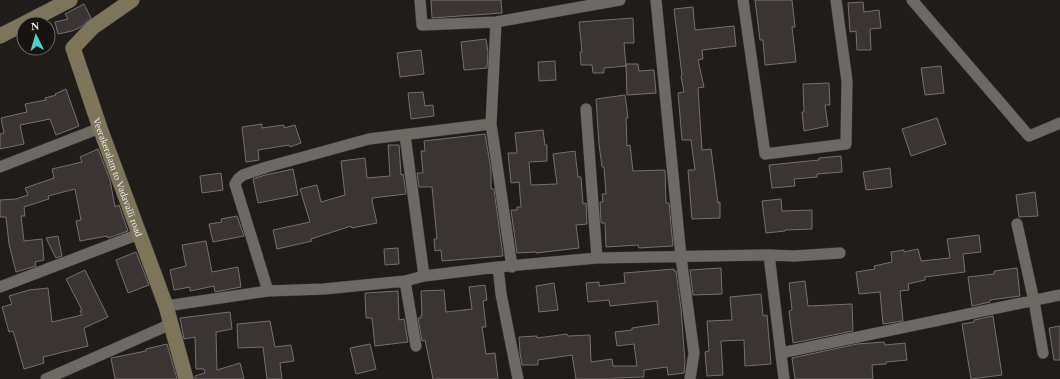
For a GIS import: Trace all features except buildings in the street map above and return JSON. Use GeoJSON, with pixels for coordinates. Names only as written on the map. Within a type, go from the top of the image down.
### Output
{"type":"FeatureCollection","features":[{"type":"Feature","properties":{"kind":"street"},"geometry":{"type":"LineString","coordinates":[[0,36],[70,0]]}},
{"type":"Feature","properties":{"kind":"street","name":"Veerakeralam to Vadavalli road"},"geometry":{"type":"LineString","coordinates":[[132,0],[93,27],[73,48],[100,128],[166,306],[186,379]]}},
{"type":"Feature","properties":{"kind":"street"},"geometry":{"type":"LineString","coordinates":[[420,0],[422,24],[496,22],[620,0]]}},
{"type":"Feature","properties":{"kind":"street"},"geometry":{"type":"LineString","coordinates":[[656,0],[681,257],[694,353],[690,379]]}},
{"type":"Feature","properties":{"kind":"street"},"geometry":{"type":"LineString","coordinates":[[743,0],[765,154],[846,144],[847,81],[836,0]]}},
{"type":"Feature","properties":{"kind":"street"},"geometry":{"type":"LineString","coordinates":[[912,0],[1029,136],[1060,123]]}},
{"type":"Feature","properties":{"kind":"street"},"geometry":{"type":"LineString","coordinates":[[496,22],[491,124],[512,267]]}},
{"type":"Feature","properties":{"kind":"street"},"geometry":{"type":"LineString","coordinates":[[586,109],[597,258]]}},
{"type":"Feature","properties":{"kind":"street"},"geometry":{"type":"LineString","coordinates":[[268,291],[235,184],[243,175],[369,139],[491,124]]}},
{"type":"Feature","properties":{"kind":"street"},"geometry":{"type":"LineString","coordinates":[[0,167],[100,128]]}},
{"type":"Feature","properties":{"kind":"street"},"geometry":{"type":"LineString","coordinates":[[404,135],[424,276]]}},
{"type":"Feature","properties":{"kind":"street"},"geometry":{"type":"LineString","coordinates":[[1017,224],[1034,301],[1043,353]]}},
{"type":"Feature","properties":{"kind":"street"},"geometry":{"type":"LineString","coordinates":[[0,287],[139,234]]}},
{"type":"Feature","properties":{"kind":"street"},"geometry":{"type":"LineString","coordinates":[[166,306],[268,291],[324,289],[404,281],[424,276],[498,267],[512,267],[597,258],[770,255],[794,256],[840,252]]}},
{"type":"Feature","properties":{"kind":"street"},"geometry":{"type":"LineString","coordinates":[[770,255],[784,379]]}},
{"type":"Feature","properties":{"kind":"street"},"geometry":{"type":"LineString","coordinates":[[498,267],[501,294],[518,379]]}},
{"type":"Feature","properties":{"kind":"street"},"geometry":{"type":"LineString","coordinates":[[404,281],[416,346]]}},
{"type":"Feature","properties":{"kind":"street"},"geometry":{"type":"LineString","coordinates":[[781,353],[1060,295]]}},
{"type":"Feature","properties":{"kind":"street"},"geometry":{"type":"LineString","coordinates":[[46,379],[171,324]]}}]}
